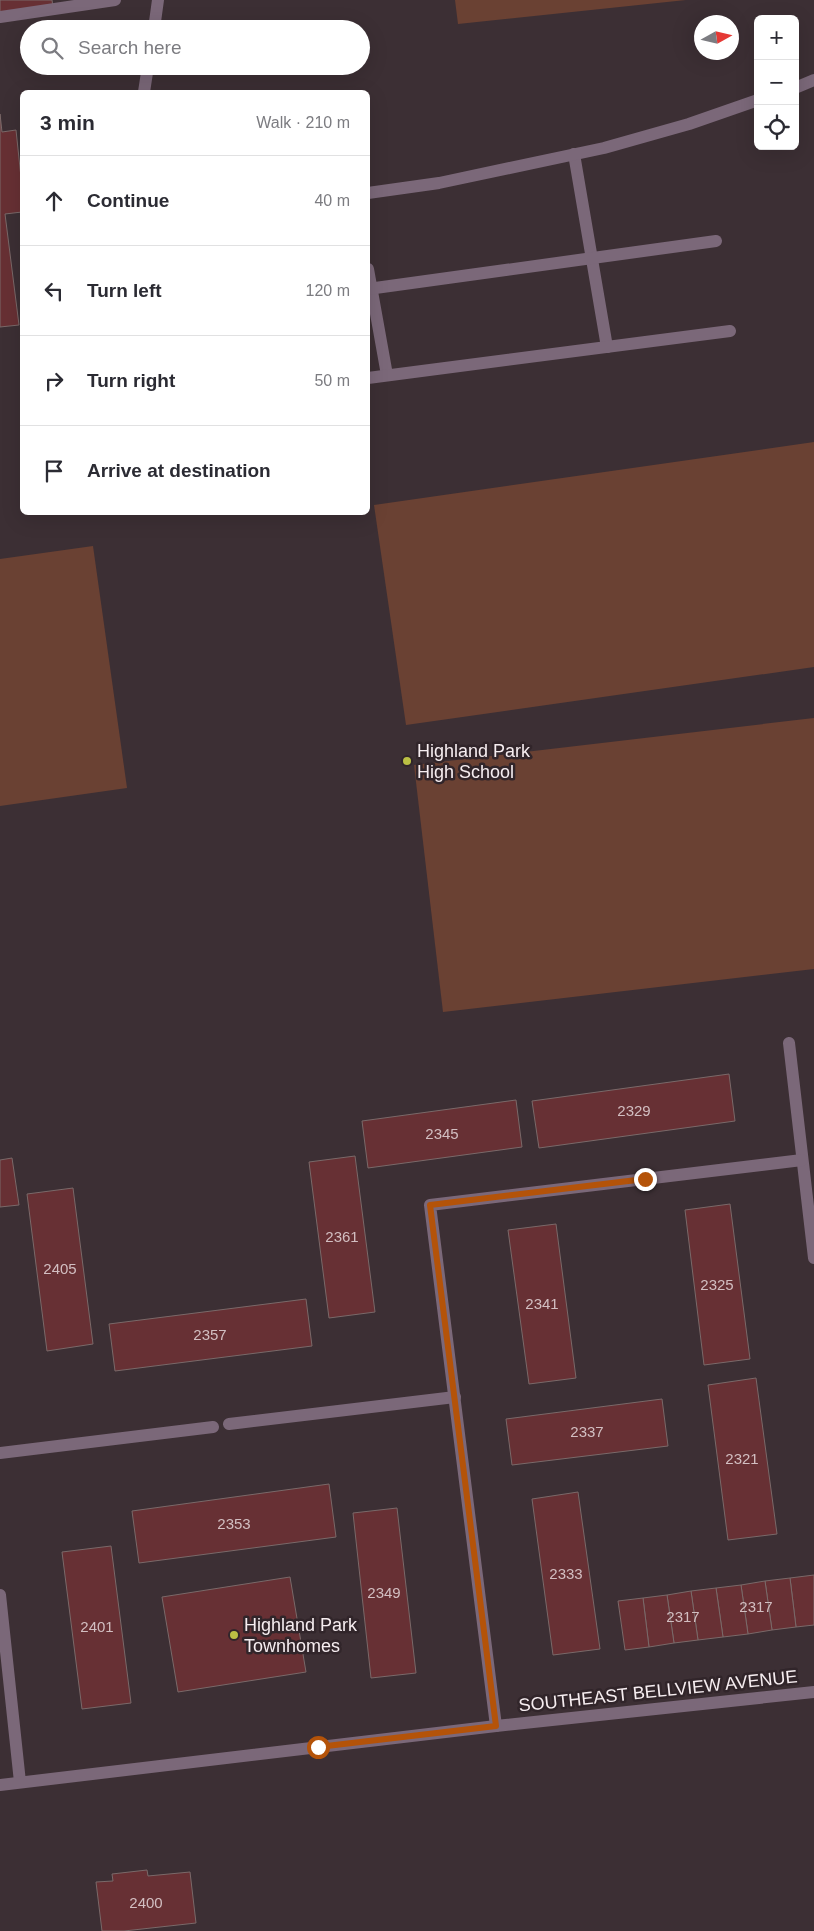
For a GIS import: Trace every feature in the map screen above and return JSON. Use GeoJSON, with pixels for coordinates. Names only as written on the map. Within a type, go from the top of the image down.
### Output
{"type":"FeatureCollection","features":[{"type":"Feature","properties":{"kind":"street"},"geometry":{"type":"LineString","coordinates":[[0,17],[114,0]]}},
{"type":"Feature","properties":{"kind":"street"},"geometry":{"type":"LineString","coordinates":[[155,20],[158,0]]}},
{"type":"Feature","properties":{"kind":"street"},"geometry":{"type":"LineString","coordinates":[[144,90],[147,75]]}},
{"type":"Feature","properties":{"kind":"street"},"geometry":{"type":"LineString","coordinates":[[799,86],[814,80]]}},
{"type":"Feature","properties":{"kind":"street"},"geometry":{"type":"LineString","coordinates":[[370,193],[439,183],[604,148],[689,124],[754,101]]}},
{"type":"Feature","properties":{"kind":"street"},"geometry":{"type":"LineString","coordinates":[[574,154],[607,347]]}},
{"type":"Feature","properties":{"kind":"street"},"geometry":{"type":"LineString","coordinates":[[370,289],[716,241]]}},
{"type":"Feature","properties":{"kind":"street"},"geometry":{"type":"LineString","coordinates":[[370,294],[387,375]]}},
{"type":"Feature","properties":{"kind":"street"},"geometry":{"type":"LineString","coordinates":[[370,378],[730,331]]}},
{"type":"Feature","properties":{"kind":"street"},"geometry":{"type":"LineString","coordinates":[[789,1043],[814,1258]]}},
{"type":"Feature","properties":{"kind":"street"},"geometry":{"type":"LineString","coordinates":[[496,1726],[430,1205],[802,1160]]}},
{"type":"Feature","properties":{"kind":"street"},"geometry":{"type":"LineString","coordinates":[[229,1424],[454,1397]]}},
{"type":"Feature","properties":{"kind":"street"},"geometry":{"type":"LineString","coordinates":[[0,1453],[213,1427]]}},
{"type":"Feature","properties":{"kind":"street"},"geometry":{"type":"LineString","coordinates":[[0,1595],[20,1782]]}},
{"type":"Feature","properties":{"kind":"street","name":"SOUTHEAST BELLVIEW AVENUE"},"geometry":{"type":"LineString","coordinates":[[0,1785],[496,1726],[814,1692]]}},
{"type":"Feature","properties":{"kind":"shaded area"},"geometry":{"type":"Polygon","coordinates":[[[455,0],[686,0],[458,24],[455,0]]]}},
{"type":"Feature","properties":{"kind":"shaded area"},"geometry":{"type":"Polygon","coordinates":[[[814,442],[814,667],[406,725],[374,505],[814,442]]]}},
{"type":"Feature","properties":{"kind":"shaded area"},"geometry":{"type":"Polygon","coordinates":[[[93,546],[127,788],[0,806],[0,559],[93,546]]]}},
{"type":"Feature","properties":{"kind":"shaded area"},"geometry":{"type":"Polygon","coordinates":[[[814,718],[814,969],[443,1012],[414,765],[814,718]]]}},
{"type":"Feature","properties":{"kind":"building"},"geometry":{"type":"Polygon","coordinates":[[[0,0],[52,0],[53,7],[0,13],[0,0]]]}},
{"type":"Feature","properties":{"kind":"building"},"geometry":{"type":"Polygon","coordinates":[[[0,114],[2,132],[16,130],[20,168],[20,212],[5,214],[19,325],[0,327],[0,114]]]}},
{"type":"Feature","properties":{"kind":"building"},"geometry":{"type":"Polygon","coordinates":[[[729,1074],[735,1121],[539,1148],[532,1101],[729,1074]]]}},
{"type":"Feature","properties":{"kind":"building"},"geometry":{"type":"Polygon","coordinates":[[[516,1100],[522,1147],[368,1168],[362,1121],[516,1100]]]}},
{"type":"Feature","properties":{"kind":"building"},"geometry":{"type":"Polygon","coordinates":[[[355,1156],[375,1312],[329,1318],[309,1162],[355,1156]]]}},
{"type":"Feature","properties":{"kind":"building"},"geometry":{"type":"Polygon","coordinates":[[[12,1158],[19,1205],[0,1207],[0,1160],[12,1158]]]}},
{"type":"Feature","properties":{"kind":"building"},"geometry":{"type":"Polygon","coordinates":[[[73,1188],[93,1344],[47,1351],[27,1194],[73,1188]]]}},
{"type":"Feature","properties":{"kind":"building"},"geometry":{"type":"Polygon","coordinates":[[[730,1204],[750,1359],[704,1365],[685,1210],[730,1204]]]}},
{"type":"Feature","properties":{"kind":"building"},"geometry":{"type":"Polygon","coordinates":[[[556,1224],[576,1378],[529,1384],[508,1230],[556,1224]]]}},
{"type":"Feature","properties":{"kind":"building"},"geometry":{"type":"Polygon","coordinates":[[[306,1299],[312,1346],[115,1371],[109,1324],[306,1299]]]}},
{"type":"Feature","properties":{"kind":"building"},"geometry":{"type":"Polygon","coordinates":[[[756,1378],[777,1534],[728,1540],[708,1385],[756,1378]]]}},
{"type":"Feature","properties":{"kind":"building"},"geometry":{"type":"Polygon","coordinates":[[[662,1399],[668,1446],[512,1465],[506,1419],[662,1399]]]}},
{"type":"Feature","properties":{"kind":"building"},"geometry":{"type":"Polygon","coordinates":[[[329,1484],[336,1537],[139,1563],[132,1511],[329,1484]]]}},
{"type":"Feature","properties":{"kind":"building"},"geometry":{"type":"Polygon","coordinates":[[[578,1492],[600,1649],[553,1655],[532,1499],[578,1492]]]}},
{"type":"Feature","properties":{"kind":"building"},"geometry":{"type":"Polygon","coordinates":[[[397,1508],[416,1673],[371,1678],[353,1513],[397,1508]]]}},
{"type":"Feature","properties":{"kind":"building"},"geometry":{"type":"Polygon","coordinates":[[[111,1546],[131,1703],[82,1709],[62,1552],[111,1546]]]}},
{"type":"Feature","properties":{"kind":"building"},"geometry":{"type":"Polygon","coordinates":[[[814,1575],[814,1625],[796,1627],[790,1578],[814,1575]]]}},
{"type":"Feature","properties":{"kind":"building","name":"Highland Park Townhomes"},"geometry":{"type":"Polygon","coordinates":[[[290,1577],[306,1672],[178,1692],[162,1597],[290,1577]]]}},
{"type":"Feature","properties":{"kind":"building"},"geometry":{"type":"Polygon","coordinates":[[[790,1578],[796,1627],[772,1630],[765,1581],[790,1578]]]}},
{"type":"Feature","properties":{"kind":"building"},"geometry":{"type":"Polygon","coordinates":[[[765,1581],[772,1630],[748,1634],[741,1585],[765,1581]]]}},
{"type":"Feature","properties":{"kind":"building"},"geometry":{"type":"Polygon","coordinates":[[[741,1585],[748,1634],[723,1637],[716,1588],[741,1585]]]}},
{"type":"Feature","properties":{"kind":"building"},"geometry":{"type":"Polygon","coordinates":[[[716,1588],[723,1637],[698,1640],[691,1591],[716,1588]]]}},
{"type":"Feature","properties":{"kind":"building"},"geometry":{"type":"Polygon","coordinates":[[[691,1591],[698,1640],[674,1643],[667,1595],[691,1591]]]}},
{"type":"Feature","properties":{"kind":"building"},"geometry":{"type":"Polygon","coordinates":[[[667,1595],[674,1643],[649,1647],[643,1598],[667,1595]]]}},
{"type":"Feature","properties":{"kind":"building"},"geometry":{"type":"Polygon","coordinates":[[[643,1598],[649,1647],[625,1650],[618,1601],[643,1598]]]}},
{"type":"Feature","properties":{"kind":"building"},"geometry":{"type":"Polygon","coordinates":[[[147,1870],[148,1876],[190,1872],[196,1923],[124,1931],[102,1931],[96,1882],[113,1881],[112,1874],[147,1870]]]}},
{"type":"Feature","properties":{"kind":"place","name":"Highland Park High School"},"geometry":{"type":"Point","coordinates":[407,761]}},
{"type":"Feature","properties":{"kind":"place","name":"Highland Park Townhomes"},"geometry":{"type":"Point","coordinates":[234,1635]}},
{"type":"Feature","properties":{"kind":"route"},"geometry":{"type":"LineString","coordinates":[[318,1747],[496,1726],[430,1205],[645,1179]]}}]}
